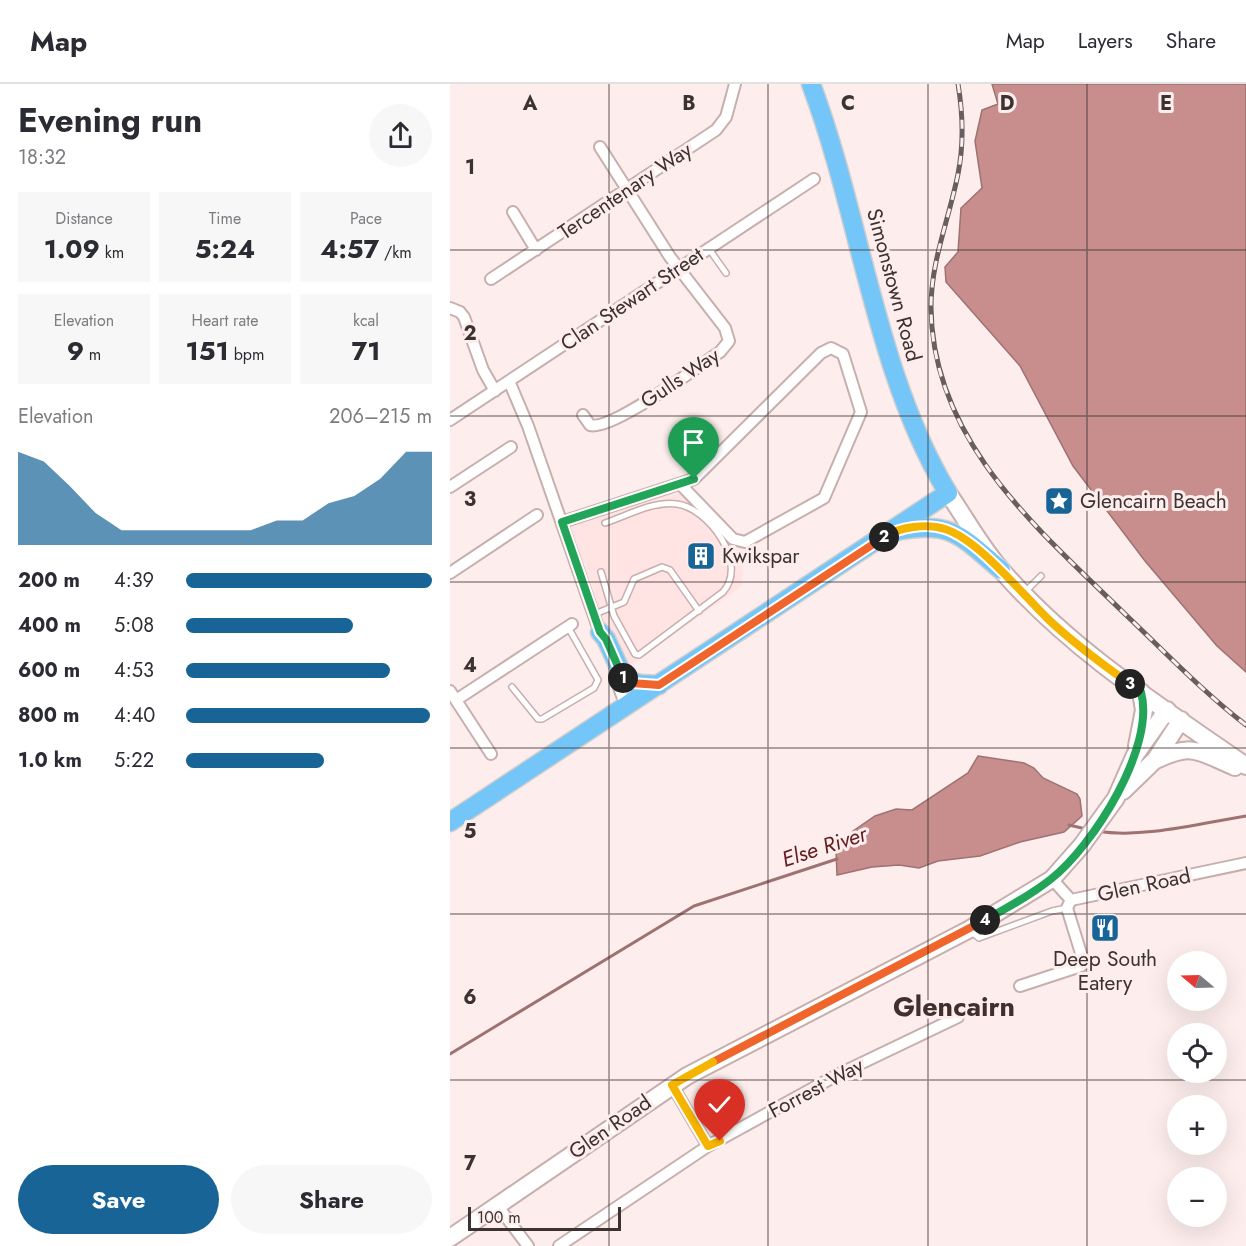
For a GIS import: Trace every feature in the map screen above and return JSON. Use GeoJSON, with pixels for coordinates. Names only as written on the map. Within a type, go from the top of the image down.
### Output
{"type":"FeatureCollection","features":[{"type":"Feature","properties":{"kind":"main road","name":"Simonstown Road"},"geometry":{"type":"LineString","coordinates":[[811,84],[840,166],[892,368],[919,440],[948,493]]}},
{"type":"Feature","properties":{"kind":"main road"},"geometry":{"type":"LineString","coordinates":[[450,822],[948,493]]}},
{"type":"Feature","properties":{"kind":"main road"},"geometry":{"type":"LineString","coordinates":[[891,532],[922,527],[945,529],[966,541],[1001,570]]}},
{"type":"Feature","properties":{"kind":"main road"},"geometry":{"type":"LineString","coordinates":[[600,632],[606,639],[625,680],[659,685]]}},
{"type":"Feature","properties":{"kind":"street","name":"Tercentenary Way"},"geometry":{"type":"LineString","coordinates":[[491,279],[716,130],[726,117],[735,84]]}},
{"type":"Feature","properties":{"kind":"street"},"geometry":{"type":"LineString","coordinates":[[600,147],[678,268]]}},
{"type":"Feature","properties":{"kind":"street","name":"Clan Stewart Street"},"geometry":{"type":"LineString","coordinates":[[450,420],[814,179]]}},
{"type":"Feature","properties":{"kind":"street"},"geometry":{"type":"LineString","coordinates":[[513,212],[536,250]]}},
{"type":"Feature","properties":{"kind":"street","name":"Gulls Way"},"geometry":{"type":"LineString","coordinates":[[583,415],[590,425],[602,427],[632,410],[726,346],[729,341],[725,328],[678,268]]}},
{"type":"Feature","properties":{"kind":"street"},"geometry":{"type":"LineString","coordinates":[[450,308],[460,312],[464,317],[483,370],[495,392]]}},
{"type":"Feature","properties":{"kind":"street"},"geometry":{"type":"LineString","coordinates":[[562,522],[681,485],[704,471],[820,353],[831,348],[843,354],[861,412],[826,494],[818,503],[751,541],[736,540],[681,485]]}},
{"type":"Feature","properties":{"kind":"street"},"geometry":{"type":"LineString","coordinates":[[509,381],[562,522],[626,707]]}},
{"type":"Feature","properties":{"kind":"street"},"geometry":{"type":"LineString","coordinates":[[450,487],[511,447]]}},
{"type":"Feature","properties":{"kind":"street"},"geometry":{"type":"LineString","coordinates":[[948,493],[1001,570],[1023,594],[1077,644],[1246,766]]}},
{"type":"Feature","properties":{"kind":"street"},"geometry":{"type":"LineString","coordinates":[[450,573],[537,514]]}},
{"type":"Feature","properties":{"kind":"street"},"geometry":{"type":"LineString","coordinates":[[491,754],[453,696],[570,626]]}},
{"type":"Feature","properties":{"kind":"street"},"geometry":{"type":"LineString","coordinates":[[1135,755],[1144,710],[1141,692]]}},
{"type":"Feature","properties":{"kind":"street","name":"Glen Road"},"geometry":{"type":"LineString","coordinates":[[1116,798],[1135,755],[1167,710]]}},
{"type":"Feature","properties":{"kind":"street","name":"Glen Road"},"geometry":{"type":"LineString","coordinates":[[450,1238],[672,1085],[916,955],[970,929],[1052,879],[1082,845],[1116,798],[1155,760],[1180,720]]}},
{"type":"Feature","properties":{"kind":"street"},"geometry":{"type":"LineString","coordinates":[[1155,760],[1182,749],[1192,750],[1246,771]]}},
{"type":"Feature","properties":{"kind":"street","name":"Glen Road"},"geometry":{"type":"LineString","coordinates":[[1052,879],[1069,904],[1246,863]]}},
{"type":"Feature","properties":{"kind":"street"},"geometry":{"type":"LineString","coordinates":[[1020,986],[1081,966],[1084,961],[1069,904]]}},
{"type":"Feature","properties":{"kind":"street","name":"Forrest Way"},"geometry":{"type":"LineString","coordinates":[[559,1246],[708,1146],[839,1074],[958,1017]]}},
{"type":"Feature","properties":{"kind":"street"},"geometry":{"type":"LineString","coordinates":[[672,1085],[708,1146]]}},
{"type":"Feature","properties":{"kind":"street"},"geometry":{"type":"LineString","coordinates":[[497,1205],[528,1246]]}},
{"type":"Feature","properties":{"kind":"lane"},"geometry":{"type":"LineString","coordinates":[[708,248],[726,273]]}},
{"type":"Feature","properties":{"kind":"lane"},"geometry":{"type":"LineString","coordinates":[[601,573],[611,607],[635,654],[639,656],[729,586],[733,564],[730,554],[703,517],[695,509],[686,506],[663,504],[605,523]]}},
{"type":"Feature","properties":{"kind":"lane"},"geometry":{"type":"LineString","coordinates":[[730,554],[736,540]]}},
{"type":"Feature","properties":{"kind":"lane"},"geometry":{"type":"LineString","coordinates":[[595,614],[624,602],[638,577],[664,567],[670,570],[699,611]]}},
{"type":"Feature","properties":{"kind":"lane"},"geometry":{"type":"LineString","coordinates":[[1023,594],[1041,576]]}},
{"type":"Feature","properties":{"kind":"lane"},"geometry":{"type":"LineString","coordinates":[[512,687],[538,719],[542,719],[594,688],[598,680],[570,626]]}},
{"type":"Feature","properties":{"kind":"lane","name":"Glen Road"},"geometry":{"type":"LineString","coordinates":[[970,929],[979,938],[1069,904]]}},
{"type":"Feature","properties":{"kind":"shaded area"},"geometry":{"type":"Polygon","coordinates":[[[992,84],[1246,84],[1246,672],[1217,646],[1145,561],[1073,466],[1020,366],[946,282],[945,267],[958,252],[961,208],[982,188],[975,141],[982,110],[998,104],[992,84]]]}},
{"type":"Feature","properties":{"kind":"shaded area"},"geometry":{"type":"Polygon","coordinates":[[[681,485],[740,541],[743,556],[742,586],[616,676],[562,522],[681,485]]]}},
{"type":"Feature","properties":{"kind":"shaded area"},"geometry":{"type":"Polygon","coordinates":[[[978,756],[1024,763],[1034,768],[1043,778],[1077,794],[1080,799],[1082,816],[1064,832],[1020,842],[980,856],[938,861],[919,868],[899,865],[872,867],[837,875],[836,851],[853,831],[875,816],[896,809],[912,810],[968,773],[978,756]]]}},
{"type":"Feature","properties":{"kind":"waterway","name":"Else River"},"geometry":{"type":"LineString","coordinates":[[1098,831],[1152,832],[1246,816]]}},
{"type":"Feature","properties":{"kind":"waterway","name":"Else River"},"geometry":{"type":"LineString","coordinates":[[1069,825],[1086,829]]}},
{"type":"Feature","properties":{"kind":"waterway","name":"Else River"},"geometry":{"type":"LineString","coordinates":[[450,1054],[694,906],[837,859]]}},
{"type":"Feature","properties":{"kind":"railway"},"geometry":{"type":"LineString","coordinates":[[958,84],[962,129],[960,163],[937,257],[931,307],[936,355],[950,400],[970,441],[996,479],[1026,515],[1184,672],[1246,725]]}},
{"type":"Feature","properties":{"kind":"place","name":"Glencairn Beach"},"geometry":{"type":"Point","coordinates":[1059,501]}},
{"type":"Feature","properties":{"kind":"place","name":"Kwikspar"},"geometry":{"type":"Point","coordinates":[701,556]}},
{"type":"Feature","properties":{"kind":"place","name":"Deep South Eatery"},"geometry":{"type":"Point","coordinates":[1105,928]}},
{"type":"Feature","properties":{"kind":"district","name":"Glencairn"},"geometry":{"type":"Point","coordinates":[954,1006]}},
{"type":"Feature","properties":{"kind":"route"},"geometry":{"type":"LineString","coordinates":[[694,479],[562,522],[600,632],[606,639],[625,680],[631,683],[659,685],[891,532],[933,526],[955,533],[966,541],[1001,570],[1049,620],[1085,651],[1141,692],[1144,710],[1135,755],[1116,798],[1068,863],[1052,879],[970,929],[916,955],[672,1085],[708,1146],[720,1141]]}}]}
